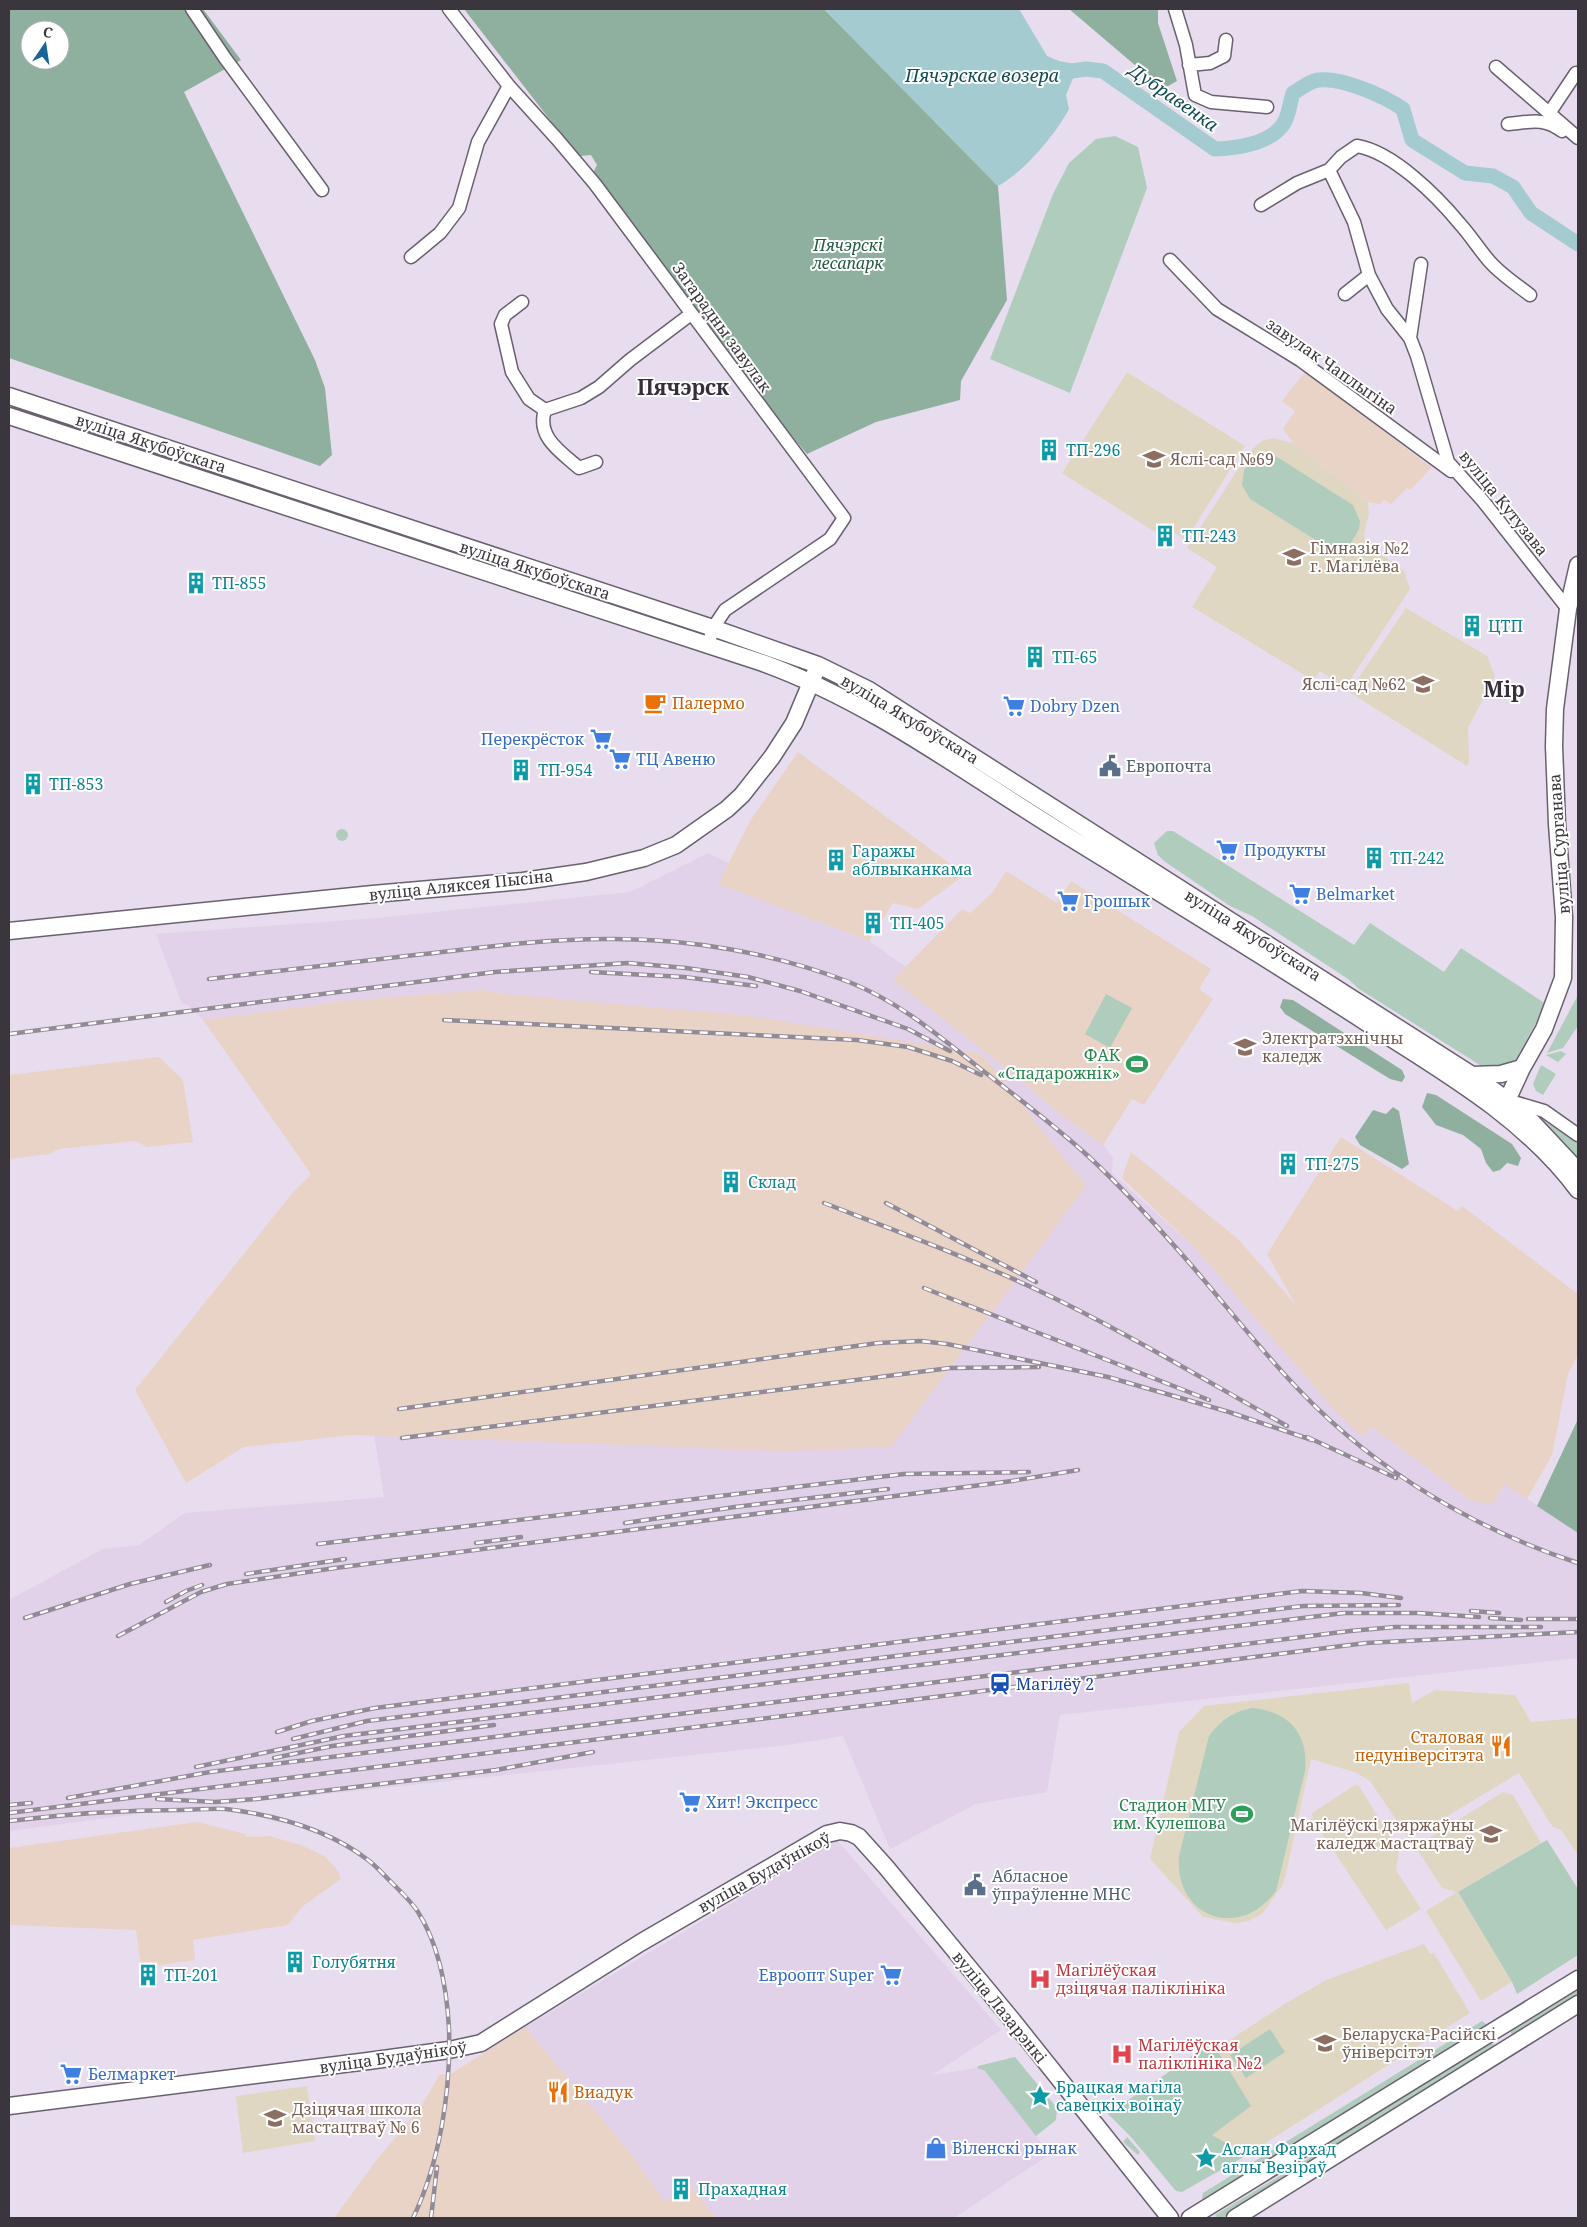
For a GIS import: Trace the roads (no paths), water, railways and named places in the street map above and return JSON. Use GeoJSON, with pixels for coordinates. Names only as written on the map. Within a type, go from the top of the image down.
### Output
{"type":"FeatureCollection","features":[{"type":"Feature","properties":{"kind":"main road","name":"вуліца Якубоўскага"},"geometry":{"type":"LineString","coordinates":[[9,396],[714,628],[818,666],[869,690],[1472,1076],[1504,1106],[1531,1139],[1577,1181]]}},
{"type":"Feature","properties":{"kind":"main road","name":"вуліца Якубоўскага"},"geometry":{"type":"LineString","coordinates":[[9,416],[763,663],[811,682],[874,714],[1052,827],[1532,1122],[1577,1181]]}},
{"type":"Feature","properties":{"kind":"main road","name":"вуліца Сурганава"},"geometry":{"type":"LineString","coordinates":[[1504,1106],[1547,1020],[1563,978],[1564,917],[1556,824],[1555,709],[1568,609],[1578,565]]}},
{"type":"Feature","properties":{"kind":"main road","name":"вуліца Аляксея Пысіна"},"geometry":{"type":"LineString","coordinates":[[9,931],[373,894],[523,881],[586,872],[644,858],[676,845],[742,795],[772,757],[794,723],[818,666]]}},
{"type":"Feature","properties":{"kind":"main road"},"geometry":{"type":"LineString","coordinates":[[1472,1076],[1501,1074],[1522,1068],[1521,1087],[1532,1122]]}},
{"type":"Feature","properties":{"kind":"main road","name":"вуліца Будаўнікоў"},"geometry":{"type":"LineString","coordinates":[[9,2106],[359,2063],[449,2050],[482,2043],[640,1943],[826,1834],[840,1831]]}},
{"type":"Feature","properties":{"kind":"main road","name":"вуліца Лазарэнкі"},"geometry":{"type":"LineString","coordinates":[[840,1831],[859,1837],[886,1867],[1013,2021],[1170,2218]]}},
{"type":"Feature","properties":{"kind":"main road"},"geometry":{"type":"LineString","coordinates":[[1190,2218],[1578,1979]]}},
{"type":"Feature","properties":{"kind":"main road"},"geometry":{"type":"LineString","coordinates":[[1235,2218],[1578,2004]]}},
{"type":"Feature","properties":{"kind":"street"},"geometry":{"type":"LineString","coordinates":[[192,9],[225,58],[322,190]]}},
{"type":"Feature","properties":{"kind":"street","name":"Загарадны завулак"},"geometry":{"type":"LineString","coordinates":[[449,9],[509,86],[595,184],[844,518],[830,539],[725,610],[714,628],[708,646]]}},
{"type":"Feature","properties":{"kind":"street"},"geometry":{"type":"LineString","coordinates":[[1175,9],[1186,44],[1195,95],[1201,100],[1211,102],[1267,107]]}},
{"type":"Feature","properties":{"kind":"street"},"geometry":{"type":"LineString","coordinates":[[1189,65],[1210,62],[1224,56],[1226,40]]}},
{"type":"Feature","properties":{"kind":"street"},"geometry":{"type":"LineString","coordinates":[[1496,67],[1578,138]]}},
{"type":"Feature","properties":{"kind":"street"},"geometry":{"type":"LineString","coordinates":[[1550,112],[1576,73]]}},
{"type":"Feature","properties":{"kind":"street"},"geometry":{"type":"LineString","coordinates":[[411,257],[440,233],[459,208],[478,142],[509,86]]}},
{"type":"Feature","properties":{"kind":"street"},"geometry":{"type":"LineString","coordinates":[[1508,124],[1543,120],[1551,123],[1578,143]]}},
{"type":"Feature","properties":{"kind":"street"},"geometry":{"type":"LineString","coordinates":[[1261,205],[1297,183],[1329,170],[1341,157],[1357,146],[1366,148],[1383,155],[1434,196],[1461,224],[1491,264],[1530,296]]}},
{"type":"Feature","properties":{"kind":"street","name":"вуліца Кутузава"},"geometry":{"type":"LineString","coordinates":[[1329,170],[1354,222],[1368,274],[1387,309],[1410,338],[1448,462],[1457,475],[1483,501],[1568,609]]}},
{"type":"Feature","properties":{"kind":"street","name":"завулак Чаплыгіна"},"geometry":{"type":"LineString","coordinates":[[1170,260],[1217,309],[1300,360],[1457,475]]}},
{"type":"Feature","properties":{"kind":"street"},"geometry":{"type":"LineString","coordinates":[[1410,338],[1421,264]]}},
{"type":"Feature","properties":{"kind":"street"},"geometry":{"type":"LineString","coordinates":[[1346,294],[1368,274]]}},
{"type":"Feature","properties":{"kind":"street"},"geometry":{"type":"LineString","coordinates":[[522,302],[505,315],[501,324],[512,372],[529,399],[544,410]]}},
{"type":"Feature","properties":{"kind":"street"},"geometry":{"type":"LineString","coordinates":[[544,410],[582,398],[599,387],[630,360],[691,314]]}},
{"type":"Feature","properties":{"kind":"street"},"geometry":{"type":"LineString","coordinates":[[544,410],[541,420],[546,438],[579,468],[596,462]]}},
{"type":"Feature","properties":{"kind":"street"},"geometry":{"type":"LineString","coordinates":[[1504,1106],[1525,1104],[1544,1111],[1578,1135]]}},
{"type":"Feature","properties":{"kind":"water","name":"Пячэрскае возера"},"geometry":{"type":"Polygon","coordinates":[[[824,9],[1019,9],[1047,56],[1068,65],[1072,71],[1073,78],[1066,95],[1069,109],[1056,130],[1028,163],[998,186],[824,9]]]}},
{"type":"Feature","properties":{"kind":"waterway","name":"Дубравенка"},"geometry":{"type":"LineString","coordinates":[[1051,67],[1072,71],[1086,69],[1103,71],[1215,149],[1253,144],[1271,136],[1286,120],[1293,93],[1312,82],[1318,80],[1339,81],[1362,88],[1403,109],[1412,140],[1465,173],[1493,176],[1513,187],[1531,213],[1578,244]]}},
{"type":"Feature","properties":{"kind":"railway"},"geometry":{"type":"LineString","coordinates":[[209,979],[511,944],[637,939],[668,941],[761,955],[820,972],[868,990],[919,1021],[951,1045],[1062,1133],[1088,1156],[1154,1223],[1302,1393],[1331,1422],[1363,1448],[1396,1473],[1465,1515],[1502,1533],[1578,1563]]}},
{"type":"Feature","properties":{"kind":"railway"},"geometry":{"type":"LineString","coordinates":[[9,1034],[495,972],[628,963],[686,968],[748,977],[800,991],[908,1029],[950,1051]]}},
{"type":"Feature","properties":{"kind":"railway"},"geometry":{"type":"LineString","coordinates":[[591,972],[684,977],[756,986]]}},
{"type":"Feature","properties":{"kind":"railway"},"geometry":{"type":"LineString","coordinates":[[444,1020],[857,1040],[908,1047],[952,1061],[981,1075]]}},
{"type":"Feature","properties":{"kind":"railway"},"geometry":{"type":"LineString","coordinates":[[824,1203],[955,1254],[1031,1287],[1129,1337],[1287,1426]]}},
{"type":"Feature","properties":{"kind":"railway"},"geometry":{"type":"LineString","coordinates":[[886,1203],[1036,1282]]}},
{"type":"Feature","properties":{"kind":"railway"},"geometry":{"type":"LineString","coordinates":[[924,1288],[1209,1400]]}},
{"type":"Feature","properties":{"kind":"railway"},"geometry":{"type":"LineString","coordinates":[[399,1409],[878,1343],[921,1341],[947,1344],[1108,1377],[1229,1412],[1312,1440]]}},
{"type":"Feature","properties":{"kind":"railway"},"geometry":{"type":"LineString","coordinates":[[402,1438],[950,1368],[1039,1367]]}},
{"type":"Feature","properties":{"kind":"railway"},"geometry":{"type":"LineString","coordinates":[[1307,1437],[1396,1478]]}},
{"type":"Feature","properties":{"kind":"railway"},"geometry":{"type":"LineString","coordinates":[[118,1636],[201,1592],[227,1584],[335,1568],[1012,1481],[1078,1470]]}},
{"type":"Feature","properties":{"kind":"railway"},"geometry":{"type":"LineString","coordinates":[[318,1544],[904,1474],[1029,1472]]}},
{"type":"Feature","properties":{"kind":"railway"},"geometry":{"type":"LineString","coordinates":[[625,1523],[735,1507],[888,1489]]}},
{"type":"Feature","properties":{"kind":"railway"},"geometry":{"type":"LineString","coordinates":[[476,1543],[521,1537]]}},
{"type":"Feature","properties":{"kind":"railway"},"geometry":{"type":"LineString","coordinates":[[246,1574],[345,1559]]}},
{"type":"Feature","properties":{"kind":"railway"},"geometry":{"type":"LineString","coordinates":[[25,1618],[130,1584],[210,1565]]}},
{"type":"Feature","properties":{"kind":"railway"},"geometry":{"type":"LineString","coordinates":[[166,1602],[202,1585]]}},
{"type":"Feature","properties":{"kind":"railway"},"geometry":{"type":"LineString","coordinates":[[277,1732],[312,1721],[375,1708],[1302,1591],[1361,1593],[1401,1598]]}},
{"type":"Feature","properties":{"kind":"railway"},"geometry":{"type":"LineString","coordinates":[[293,1739],[367,1721],[1303,1606],[1399,1605]]}},
{"type":"Feature","properties":{"kind":"railway"},"geometry":{"type":"LineString","coordinates":[[1471,1611],[1499,1613]]}},
{"type":"Feature","properties":{"kind":"railway"},"geometry":{"type":"LineString","coordinates":[[196,1767],[344,1736],[1344,1613],[1418,1613],[1479,1617]]}},
{"type":"Feature","properties":{"kind":"railway"},"geometry":{"type":"LineString","coordinates":[[1490,1618],[1521,1620]]}},
{"type":"Feature","properties":{"kind":"railway"},"geometry":{"type":"LineString","coordinates":[[1528,1619],[1578,1619]]}},
{"type":"Feature","properties":{"kind":"railway"},"geometry":{"type":"LineString","coordinates":[[68,1798],[210,1772],[1350,1631],[1395,1627],[1541,1627]]}},
{"type":"Feature","properties":{"kind":"railway"},"geometry":{"type":"LineString","coordinates":[[9,1813],[1366,1643],[1578,1632]]}},
{"type":"Feature","properties":{"kind":"railway"},"geometry":{"type":"LineString","coordinates":[[274,1758],[332,1746],[494,1725]]}},
{"type":"Feature","properties":{"kind":"railway"},"geometry":{"type":"LineString","coordinates":[[157,1799],[215,1802],[256,1799],[496,1770],[593,1752]]}},
{"type":"Feature","properties":{"kind":"railway"},"geometry":{"type":"LineString","coordinates":[[9,1805],[31,1803]]}},
{"type":"Feature","properties":{"kind":"railway"},"geometry":{"type":"LineString","coordinates":[[9,1821],[73,1814],[226,1809],[263,1815],[318,1832],[352,1849],[379,1870],[412,1904],[425,1925],[441,1968],[448,2014],[448,2076],[442,2125],[430,2173],[413,2218]]}},
{"type":"Feature","properties":{"kind":"railway"},"geometry":{"type":"LineString","coordinates":[[431,2218],[437,2167]]}},
{"type":"Feature","properties":{"kind":"place","name":"ТП-296"},"geometry":{"type":"Point","coordinates":[1049,450]}},
{"type":"Feature","properties":{"kind":"place","name":"Яслі-сад №69"},"geometry":{"type":"Point","coordinates":[1154,459]}},
{"type":"Feature","properties":{"kind":"place","name":"ТП-243"},"geometry":{"type":"Point","coordinates":[1165,536]}},
{"type":"Feature","properties":{"kind":"place","name":"Гімназія №2 г. Магілёва"},"geometry":{"type":"Point","coordinates":[1294,557]}},
{"type":"Feature","properties":{"kind":"place","name":"ТП-855"},"geometry":{"type":"Point","coordinates":[196,583]}},
{"type":"Feature","properties":{"kind":"place","name":"ЦТП"},"geometry":{"type":"Point","coordinates":[1472,626]}},
{"type":"Feature","properties":{"kind":"place","name":"ТП-65"},"geometry":{"type":"Point","coordinates":[1035,657]}},
{"type":"Feature","properties":{"kind":"place","name":"Яслі-сад №62"},"geometry":{"type":"Point","coordinates":[1423,684]}},
{"type":"Feature","properties":{"kind":"place","name":"Палермо"},"geometry":{"type":"Point","coordinates":[655,703]}},
{"type":"Feature","properties":{"kind":"place","name":"Dobry Dzen"},"geometry":{"type":"Point","coordinates":[1014,706]}},
{"type":"Feature","properties":{"kind":"place","name":"Перекрёсток"},"geometry":{"type":"Point","coordinates":[601,739]}},
{"type":"Feature","properties":{"kind":"place","name":"ТЦ Авеню"},"geometry":{"type":"Point","coordinates":[620,759]}},
{"type":"Feature","properties":{"kind":"place","name":"Европочта"},"geometry":{"type":"Point","coordinates":[1110,766]}},
{"type":"Feature","properties":{"kind":"place","name":"ТП-954"},"geometry":{"type":"Point","coordinates":[521,770]}},
{"type":"Feature","properties":{"kind":"place","name":"ТП-853"},"geometry":{"type":"Point","coordinates":[33,784]}},
{"type":"Feature","properties":{"kind":"place","name":"Продукты"},"geometry":{"type":"Point","coordinates":[1227,850]}},
{"type":"Feature","properties":{"kind":"place","name":"ТП-242"},"geometry":{"type":"Point","coordinates":[1374,858]}},
{"type":"Feature","properties":{"kind":"place","name":"Гаражы аблвыканкама"},"geometry":{"type":"Point","coordinates":[836,860]}},
{"type":"Feature","properties":{"kind":"place","name":"Belmarket"},"geometry":{"type":"Point","coordinates":[1300,894]}},
{"type":"Feature","properties":{"kind":"place","name":"Грошык"},"geometry":{"type":"Point","coordinates":[1068,901]}},
{"type":"Feature","properties":{"kind":"place","name":"ТП-405"},"geometry":{"type":"Point","coordinates":[873,923]}},
{"type":"Feature","properties":{"kind":"place","name":"Электратэхнічны каледж"},"geometry":{"type":"Point","coordinates":[1245,1047]}},
{"type":"Feature","properties":{"kind":"place","name":"ФАК «Спадарожнік»"},"geometry":{"type":"Point","coordinates":[1137,1064]}},
{"type":"Feature","properties":{"kind":"place","name":"ТП-275"},"geometry":{"type":"Point","coordinates":[1288,1164]}},
{"type":"Feature","properties":{"kind":"place","name":"Склад"},"geometry":{"type":"Point","coordinates":[731,1182]}},
{"type":"Feature","properties":{"kind":"place","name":"Магілёў 2"},"geometry":{"type":"Point","coordinates":[1000,1684]}},
{"type":"Feature","properties":{"kind":"place","name":"Сталовая педуніверсітэта"},"geometry":{"type":"Point","coordinates":[1501,1746]}},
{"type":"Feature","properties":{"kind":"place","name":"Хит! Экспресс"},"geometry":{"type":"Point","coordinates":[690,1802]}},
{"type":"Feature","properties":{"kind":"place","name":"Стадион МГУ им. Кулешова"},"geometry":{"type":"Point","coordinates":[1242,1814]}},
{"type":"Feature","properties":{"kind":"place","name":"Магілёўскі дзяржаўны каледж мастацтваў"},"geometry":{"type":"Point","coordinates":[1491,1834]}},
{"type":"Feature","properties":{"kind":"place","name":"Абласное ўпраўленне МНС"},"geometry":{"type":"Point","coordinates":[975,1885]}},
{"type":"Feature","properties":{"kind":"place","name":"Голубятня"},"geometry":{"type":"Point","coordinates":[295,1962]}},
{"type":"Feature","properties":{"kind":"place","name":"ТП-201"},"geometry":{"type":"Point","coordinates":[148,1975]}},
{"type":"Feature","properties":{"kind":"place","name":"Евроопт Super"},"geometry":{"type":"Point","coordinates":[891,1975]}},
{"type":"Feature","properties":{"kind":"place","name":"Магілёўская дзіцячая паліклініка"},"geometry":{"type":"Point","coordinates":[1040,1979]}},
{"type":"Feature","properties":{"kind":"place","name":"Беларуска-Расійскі ўніверсітэт"},"geometry":{"type":"Point","coordinates":[1325,2043]}},
{"type":"Feature","properties":{"kind":"place","name":"Магілёўская паліклініка №2"},"geometry":{"type":"Point","coordinates":[1122,2054]}},
{"type":"Feature","properties":{"kind":"place","name":"Белмаркет"},"geometry":{"type":"Point","coordinates":[71,2074]}},
{"type":"Feature","properties":{"kind":"place","name":"Виадук"},"geometry":{"type":"Point","coordinates":[558,2092]}},
{"type":"Feature","properties":{"kind":"place","name":"Брацкая магіла савецкіх воінаў"},"geometry":{"type":"Point","coordinates":[1040,2096]}},
{"type":"Feature","properties":{"kind":"place","name":"Дзіцячая школа мастацтваў № 6"},"geometry":{"type":"Point","coordinates":[275,2118]}},
{"type":"Feature","properties":{"kind":"place","name":"Віленскі рынак"},"geometry":{"type":"Point","coordinates":[936,2148]}},
{"type":"Feature","properties":{"kind":"place","name":"Аслан Фархад аглы Везіраў"},"geometry":{"type":"Point","coordinates":[1206,2158]}},
{"type":"Feature","properties":{"kind":"place","name":"Прахадная"},"geometry":{"type":"Point","coordinates":[681,2189]}},
{"type":"Feature","properties":{"kind":"district","name":"Пячэрск"},"geometry":{"type":"Point","coordinates":[683,387]}},
{"type":"Feature","properties":{"kind":"district","name":"Мір"},"geometry":{"type":"Point","coordinates":[1504,689]}},
{"type":"Feature","properties":{"kind":"park label","name":"Пячэрскі лесапарк"},"geometry":{"type":"Point","coordinates":[848,254]}}]}
